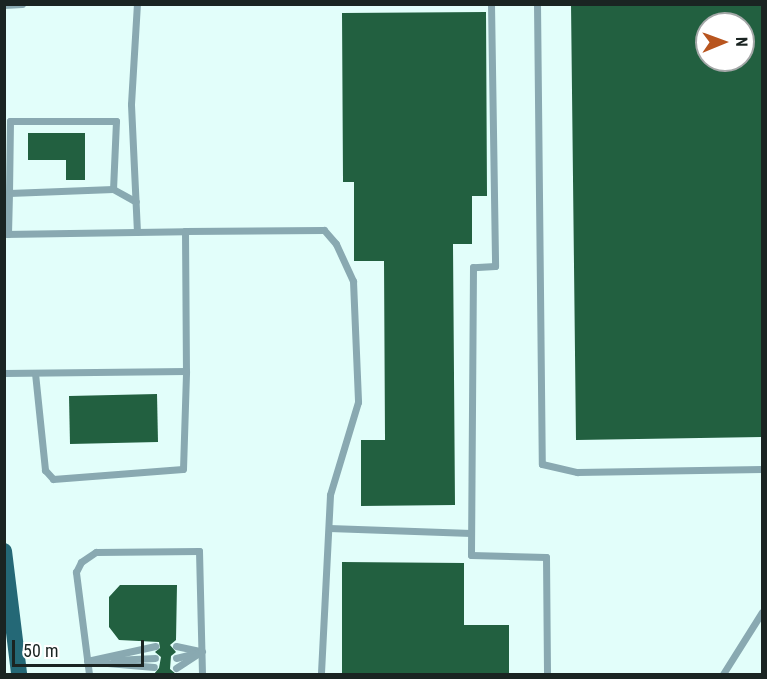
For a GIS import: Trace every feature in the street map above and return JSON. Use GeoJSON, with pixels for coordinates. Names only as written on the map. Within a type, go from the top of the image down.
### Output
{"type":"FeatureCollection","features":[{"type":"Feature","properties":{"kind":"main road"},"geometry":{"type":"LineString","coordinates":[[4,551],[19,675]]}},
{"type":"Feature","properties":{"kind":"lane"},"geometry":{"type":"LineString","coordinates":[[4,5],[22,4]]}},
{"type":"Feature","properties":{"kind":"lane"},"geometry":{"type":"LineString","coordinates":[[137,4],[131,104],[137,232]]}},
{"type":"Feature","properties":{"kind":"lane"},"geometry":{"type":"LineString","coordinates":[[491,4],[495,266],[473,267],[471,555],[546,557],[547,675]]}},
{"type":"Feature","properties":{"kind":"lane"},"geometry":{"type":"LineString","coordinates":[[537,4],[542,464],[578,472],[762,469]]}},
{"type":"Feature","properties":{"kind":"lane"},"geometry":{"type":"LineString","coordinates":[[113,189],[116,121],[10,122],[6,234],[324,230],[336,244],[353,281],[358,402],[336,468],[329,528],[321,675]]}},
{"type":"Feature","properties":{"kind":"lane"},"geometry":{"type":"LineString","coordinates":[[9,193],[113,189],[136,202]]}},
{"type":"Feature","properties":{"kind":"lane"},"geometry":{"type":"LineString","coordinates":[[35,373],[45,470],[53,479],[183,469],[186,371],[185,231]]}},
{"type":"Feature","properties":{"kind":"lane"},"geometry":{"type":"LineString","coordinates":[[4,373],[186,371]]}},
{"type":"Feature","properties":{"kind":"lane"},"geometry":{"type":"LineString","coordinates":[[329,528],[471,533]]}},
{"type":"Feature","properties":{"kind":"lane"},"geometry":{"type":"LineString","coordinates":[[89,675],[76,572],[81,562],[96,552],[200,551],[202,675]]}},
{"type":"Feature","properties":{"kind":"lane"},"geometry":{"type":"LineString","coordinates":[[723,675],[762,612]]}},
{"type":"Feature","properties":{"kind":"lane"},"geometry":{"type":"LineString","coordinates":[[87,661],[155,646]]}},
{"type":"Feature","properties":{"kind":"lane"},"geometry":{"type":"LineString","coordinates":[[176,646],[202,651]]}},
{"type":"Feature","properties":{"kind":"lane"},"geometry":{"type":"LineString","coordinates":[[176,658],[202,651]]}},
{"type":"Feature","properties":{"kind":"lane"},"geometry":{"type":"LineString","coordinates":[[176,668],[202,651]]}},
{"type":"Feature","properties":{"kind":"lane"},"geometry":{"type":"LineString","coordinates":[[87,661],[155,658]]}},
{"type":"Feature","properties":{"kind":"lane"},"geometry":{"type":"LineString","coordinates":[[87,661],[154,667]]}},
{"type":"Feature","properties":{"kind":"building"},"geometry":{"type":"Polygon","coordinates":[[[571,4],[762,4],[762,437],[576,440],[571,4]]]}},
{"type":"Feature","properties":{"kind":"building"},"geometry":{"type":"Polygon","coordinates":[[[486,12],[487,196],[472,196],[472,244],[453,244],[455,505],[361,506],[361,440],[385,440],[384,261],[354,261],[354,182],[343,182],[342,13],[486,12]]]}},
{"type":"Feature","properties":{"kind":"building"},"geometry":{"type":"Polygon","coordinates":[[[28,133],[85,133],[85,180],[66,180],[66,160],[28,160],[28,133]]]}},
{"type":"Feature","properties":{"kind":"building"},"geometry":{"type":"Polygon","coordinates":[[[157,394],[158,442],[70,444],[69,396],[157,394]]]}},
{"type":"Feature","properties":{"kind":"building"},"geometry":{"type":"Polygon","coordinates":[[[342,562],[464,563],[464,625],[509,625],[509,675],[342,675],[342,562]]]}},
{"type":"Feature","properties":{"kind":"building"},"geometry":{"type":"Polygon","coordinates":[[[120,585],[177,585],[176,640],[170,645],[176,652],[171,656],[170,669],[176,674],[154,674],[159,668],[161,657],[155,652],[160,648],[159,642],[119,640],[109,627],[109,597],[120,585]]]}}]}
